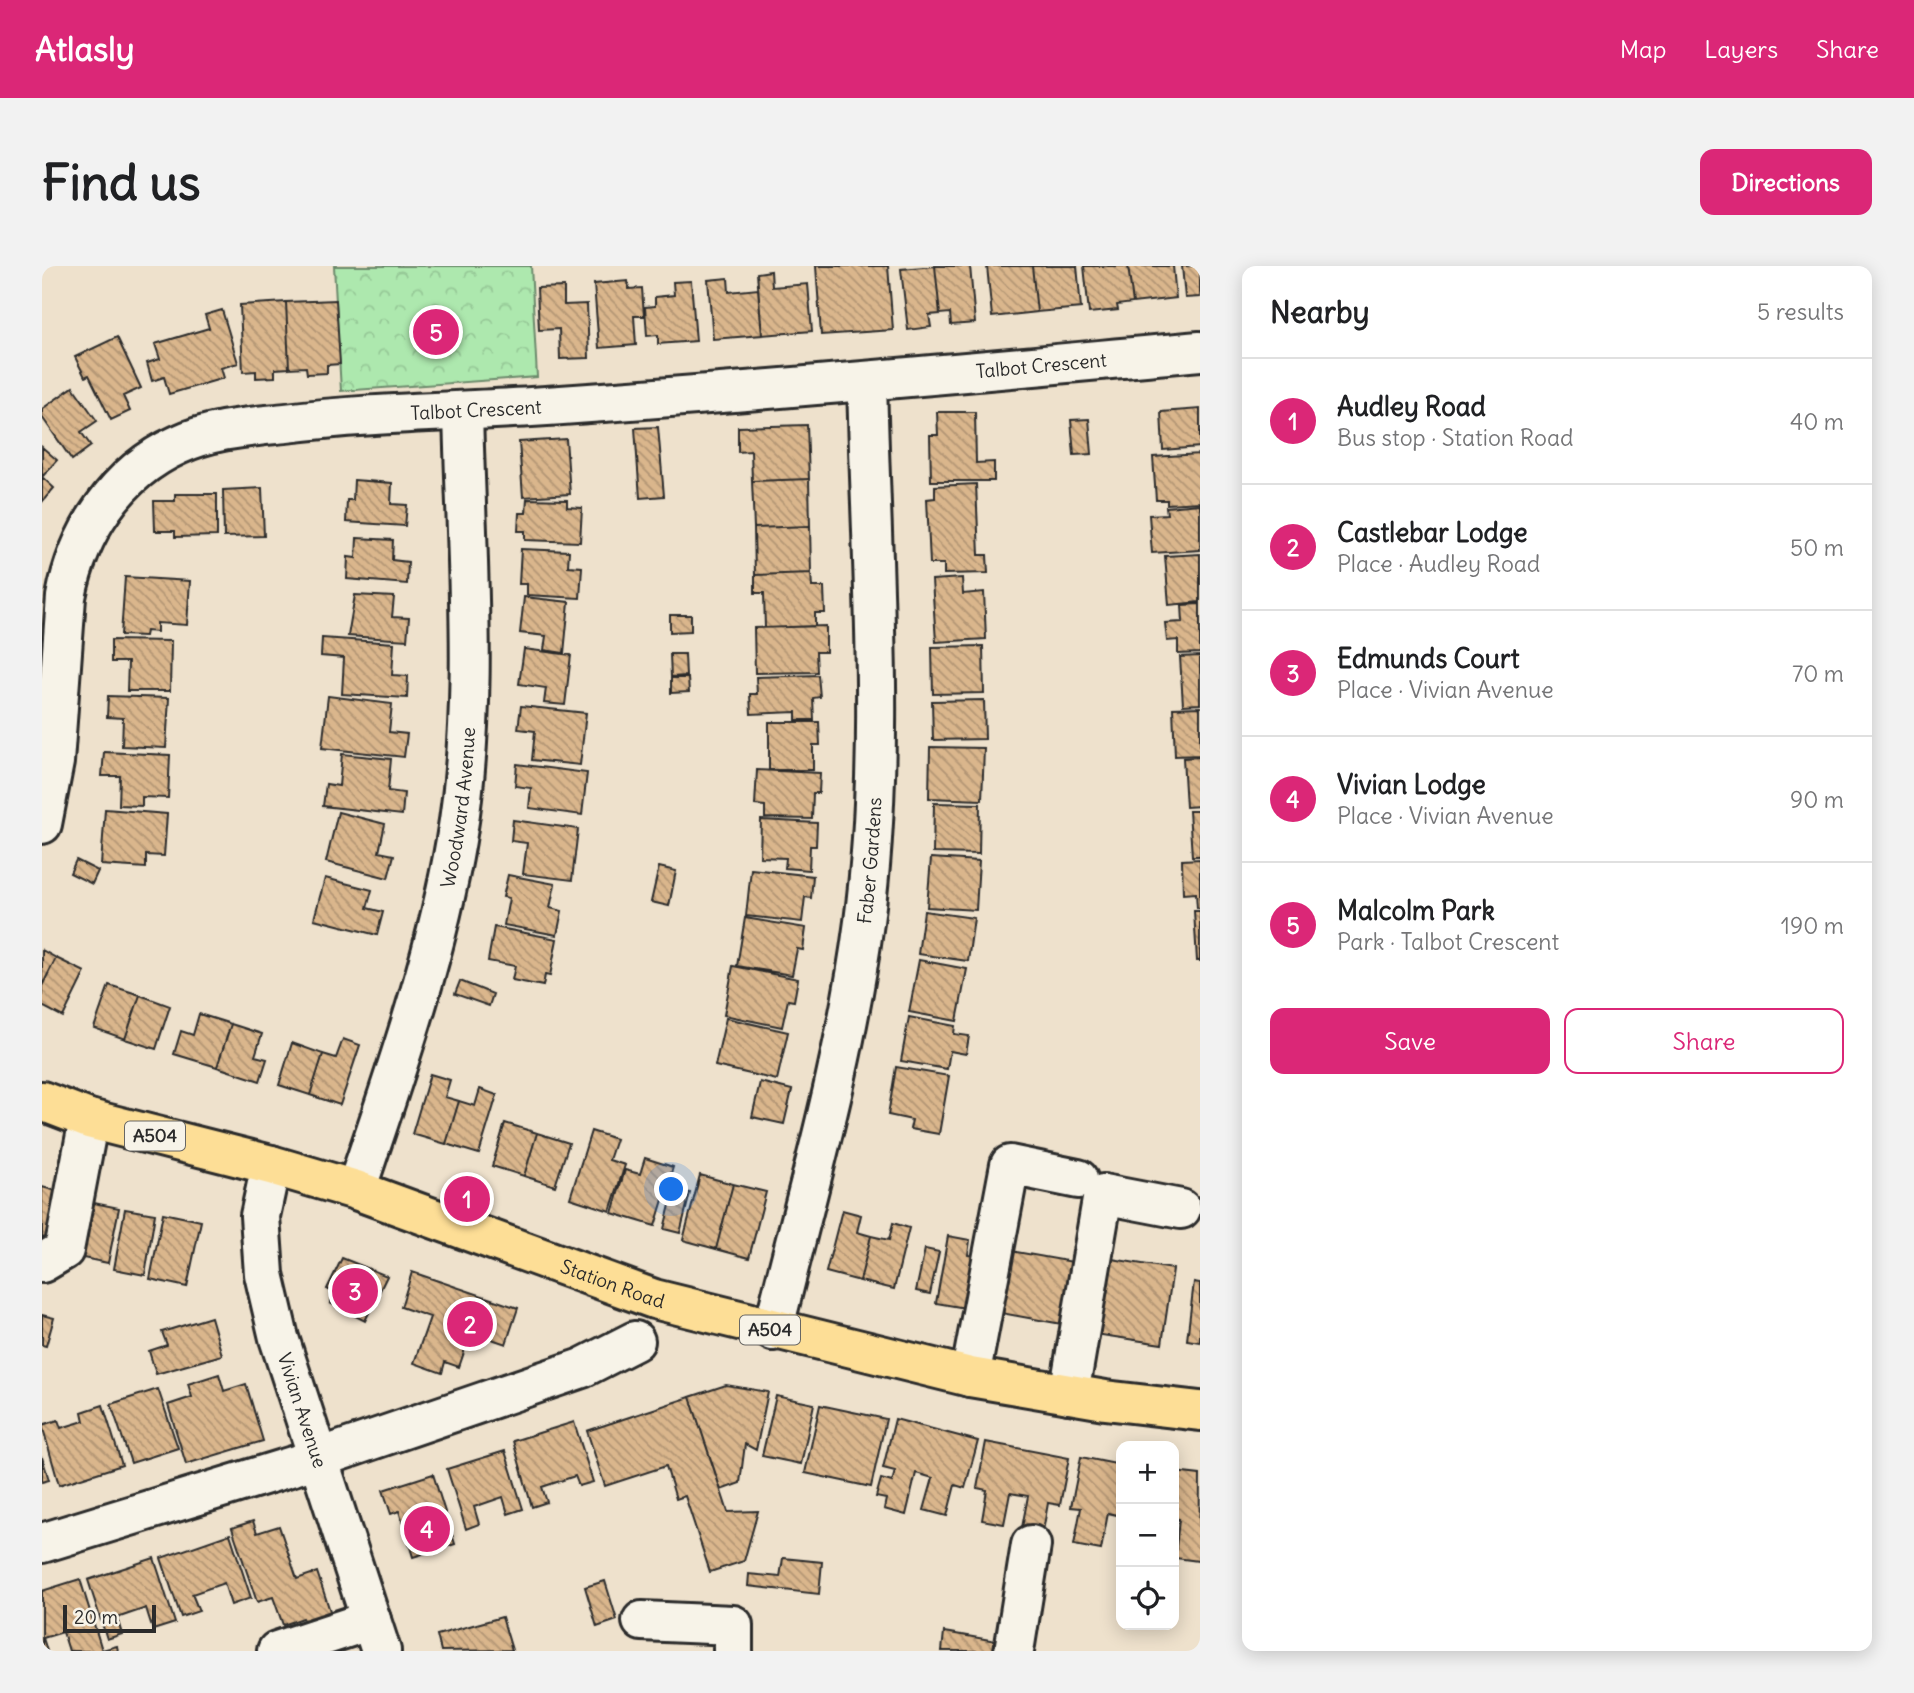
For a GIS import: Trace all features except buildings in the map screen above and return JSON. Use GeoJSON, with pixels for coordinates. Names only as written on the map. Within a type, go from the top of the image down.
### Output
{"type":"FeatureCollection","features":[{"type":"Feature","properties":{"kind":"main road","name":"Station Road"},"geometry":{"type":"LineString","coordinates":[[42,1101],[89,1119],[271,1165],[356,1190],[654,1299],[773,1331],[970,1377],[1069,1394],[1200,1411]]}},
{"type":"Feature","properties":{"kind":"street","name":"Talbot Crescent"},"geometry":{"type":"LineString","coordinates":[[42,824],[54,762],[65,610],[71,571],[84,536],[105,503],[155,459],[175,446],[204,434],[325,418],[463,411],[867,381],[1200,351]]}},
{"type":"Feature","properties":{"kind":"street","name":"Faber Gardens"},"geometry":{"type":"LineString","coordinates":[[773,1331],[837,1073],[864,920],[875,782],[867,381]]}},
{"type":"Feature","properties":{"kind":"street","name":"Woodward Avenue"},"geometry":{"type":"LineString","coordinates":[[356,1190],[423,984],[456,839],[468,713],[463,411]]}},
{"type":"Feature","properties":{"kind":"street"},"geometry":{"type":"LineString","coordinates":[[42,1263],[64,1250],[89,1119]]}},
{"type":"Feature","properties":{"kind":"street","name":"Vivian Avenue"},"geometry":{"type":"LineString","coordinates":[[271,1165],[260,1216],[264,1274],[279,1338],[376,1636]]}},
{"type":"Feature","properties":{"kind":"street"},"geometry":{"type":"LineString","coordinates":[[970,1377],[1010,1165],[1078,1179]]}},
{"type":"Feature","properties":{"kind":"street"},"geometry":{"type":"LineString","coordinates":[[1069,1394],[1103,1194],[1181,1209]]}},
{"type":"Feature","properties":{"kind":"street"},"geometry":{"type":"LineString","coordinates":[[42,1543],[319,1458],[582,1368],[635,1342]]}},
{"type":"Feature","properties":{"kind":"street"},"geometry":{"type":"LineString","coordinates":[[1014,1651],[1031,1545]]}},
{"type":"Feature","properties":{"kind":"street"},"geometry":{"type":"LineString","coordinates":[[642,1621],[733,1625],[733,1651]]}},
{"type":"Feature","properties":{"kind":"street"},"geometry":{"type":"LineString","coordinates":[[277,1651],[376,1636]]}},
{"type":"Feature","properties":{"kind":"green space"},"geometry":{"type":"Polygon","coordinates":[[[334,266],[531,266],[537,377],[341,391],[334,266]]]}},
{"type":"Feature","properties":{"kind":"place","name":"Malcolm Park"},"geometry":{"type":"Point","coordinates":[436,332]}},
{"type":"Feature","properties":{"kind":"place","name":"Audley Road"},"geometry":{"type":"Point","coordinates":[467,1199]}},
{"type":"Feature","properties":{"kind":"place","name":"Edmunds Court"},"geometry":{"type":"Point","coordinates":[355,1291]}},
{"type":"Feature","properties":{"kind":"place","name":"Castlebar Lodge"},"geometry":{"type":"Point","coordinates":[470,1324]}},
{"type":"Feature","properties":{"kind":"place","name":"Vivian Lodge"},"geometry":{"type":"Point","coordinates":[427,1529]}}]}
